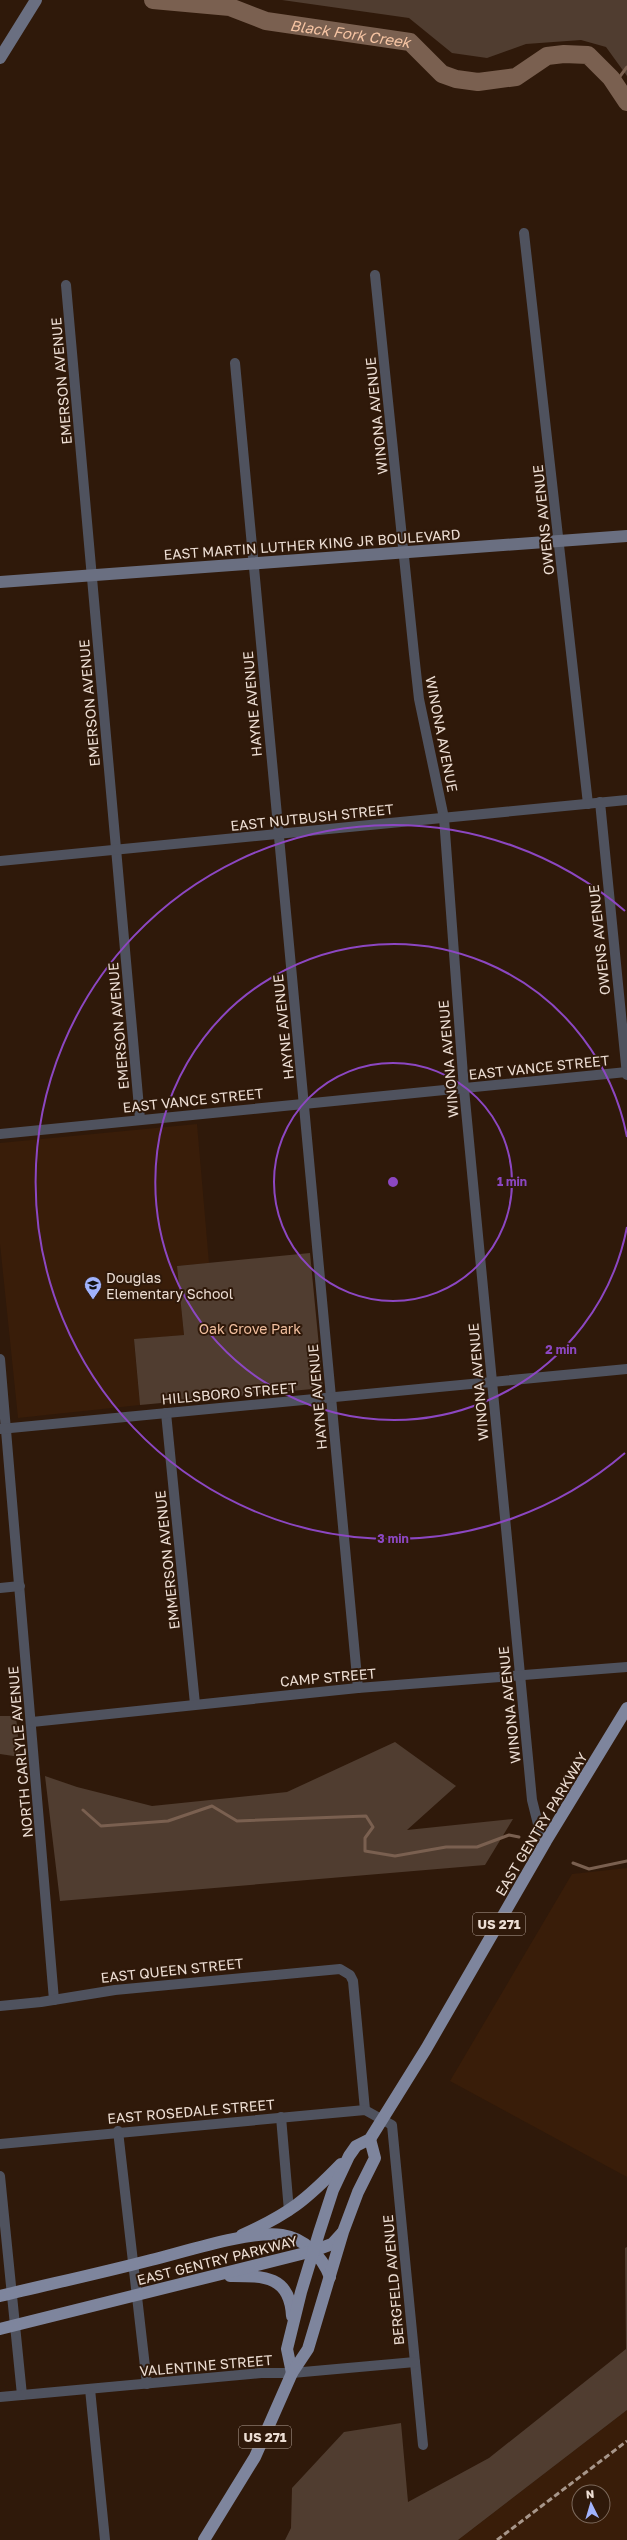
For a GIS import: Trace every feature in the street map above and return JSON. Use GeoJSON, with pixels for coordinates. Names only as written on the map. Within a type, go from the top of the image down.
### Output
{"type":"FeatureCollection","features":[{"type":"Feature","properties":{"kind":"main road"},"geometry":{"type":"LineString","coordinates":[[0,58],[36,0]]}},
{"type":"Feature","properties":{"kind":"main road","name":"EAST MARTIN LUTHER KING JR BOULEVARD"},"geometry":{"type":"LineString","coordinates":[[0,582],[92,574],[627,536]]}},
{"type":"Feature","properties":{"kind":"main road","name":"EAST GENTRY PARKWAY"},"geometry":{"type":"LineString","coordinates":[[6,2294],[133,2265],[226,2241],[269,2223],[308,2198],[349,2156],[356,2146],[370,2139],[426,2049],[546,1841],[627,1708]]}},
{"type":"Feature","properties":{"kind":"main road","name":"US 271"},"geometry":{"type":"LineString","coordinates":[[204,2540],[264,2440],[292,2373],[308,2349],[343,2232],[358,2192],[375,2158],[370,2139]]}},
{"type":"Feature","properties":{"kind":"main road","name":"US 271"},"geometry":{"type":"LineString","coordinates":[[292,2373],[287,2349],[292,2329],[313,2251],[333,2190],[349,2156]]}},
{"type":"Feature","properties":{"kind":"main road"},"geometry":{"type":"LineString","coordinates":[[330,2277],[322,2261],[313,2251],[332,2244],[343,2232]]}},
{"type":"Feature","properties":{"kind":"main road","name":"EAST GENTRY PARKWAY"},"geometry":{"type":"LineString","coordinates":[[226,2241],[282,2235],[296,2240],[313,2251]]}},
{"type":"Feature","properties":{"kind":"main road","name":"EAST GENTRY PARKWAY"},"geometry":{"type":"LineString","coordinates":[[0,2329],[313,2251]]}},
{"type":"Feature","properties":{"kind":"main road"},"geometry":{"type":"LineString","coordinates":[[212,2275],[264,2277],[274,2280],[290,2299],[292,2329]]}},
{"type":"Feature","properties":{"kind":"street","name":"OWENS AVENUE"},"geometry":{"type":"LineString","coordinates":[[524,233],[588,804]]}},
{"type":"Feature","properties":{"kind":"street","name":"WINONA AVENUE"},"geometry":{"type":"LineString","coordinates":[[375,275],[419,699],[444,818],[464,1089],[532,1800],[538,1824],[546,1841]]}},
{"type":"Feature","properties":{"kind":"street","name":"EMERSON AVENUE"},"geometry":{"type":"LineString","coordinates":[[66,285],[140,1119]]}},
{"type":"Feature","properties":{"kind":"street","name":"HAYNE AVENUE"},"geometry":{"type":"LineString","coordinates":[[235,363],[278,835],[305,1103],[358,1688]]}},
{"type":"Feature","properties":{"kind":"street","name":"EAST NUTBUSH STREET"},"geometry":{"type":"LineString","coordinates":[[0,861],[627,800]]}},
{"type":"Feature","properties":{"kind":"street","name":"OWENS AVENUE"},"geometry":{"type":"LineString","coordinates":[[600,802],[627,1075]]}},
{"type":"Feature","properties":{"kind":"street","name":"EAST VANCE STREET"},"geometry":{"type":"LineString","coordinates":[[0,1134],[627,1072]]}},
{"type":"Feature","properties":{"kind":"street","name":"NORTH CARLYLE AVENUE"},"geometry":{"type":"LineString","coordinates":[[0,1359],[3,1429],[20,1586],[54,2000]]}},
{"type":"Feature","properties":{"kind":"street","name":"HILLSBORO STREET"},"geometry":{"type":"LineString","coordinates":[[3,1429],[627,1369]]}},
{"type":"Feature","properties":{"kind":"street","name":"EMMERSON AVENUE"},"geometry":{"type":"LineString","coordinates":[[166,1413],[195,1704]]}},
{"type":"Feature","properties":{"kind":"street"},"geometry":{"type":"LineString","coordinates":[[0,1588],[20,1586]]}},
{"type":"Feature","properties":{"kind":"street","name":"CAMP STREET"},"geometry":{"type":"LineString","coordinates":[[32,1722],[358,1688],[627,1666]]}},
{"type":"Feature","properties":{"kind":"street","name":"EAST QUEEN STREET"},"geometry":{"type":"LineString","coordinates":[[0,2006],[54,2000],[115,1990],[335,1969],[347,1972],[353,1981],[365,2110]]}},
{"type":"Feature","properties":{"kind":"street"},"geometry":{"type":"LineString","coordinates":[[365,2110],[382,2120]]}},
{"type":"Feature","properties":{"kind":"street","name":"EAST ROSEDALE STREET"},"geometry":{"type":"LineString","coordinates":[[0,2144],[118,2131],[365,2110]]}},
{"type":"Feature","properties":{"kind":"street"},"geometry":{"type":"LineString","coordinates":[[281,2117],[289,2211]]}},
{"type":"Feature","properties":{"kind":"street","name":"BERGFELD AVENUE"},"geometry":{"type":"LineString","coordinates":[[382,2120],[392,2125],[423,2445]]}},
{"type":"Feature","properties":{"kind":"street"},"geometry":{"type":"LineString","coordinates":[[118,2131],[147,2384]]}},
{"type":"Feature","properties":{"kind":"street"},"geometry":{"type":"LineString","coordinates":[[0,2176],[6,2294],[16,2325],[22,2395]]}},
{"type":"Feature","properties":{"kind":"street","name":"VALENTINE STREET"},"geometry":{"type":"LineString","coordinates":[[0,2397],[261,2373],[292,2373],[415,2362]]}},
{"type":"Feature","properties":{"kind":"street"},"geometry":{"type":"LineString","coordinates":[[90,2389],[106,2540]]}},
{"type":"Feature","properties":{"kind":"shaded area","name":"Douglas Elementary School"},"geometry":{"type":"Polygon","coordinates":[[[197,1124],[209,1263],[177,1266],[184,1335],[134,1340],[140,1405],[18,1418],[0,1244],[0,1143],[197,1124]]]}},
{"type":"Feature","properties":{"kind":"shaded area"},"geometry":{"type":"Polygon","coordinates":[[[627,1868],[627,2177],[450,2081],[572,1874],[627,1868]]]}},
{"type":"Feature","properties":{"kind":"shaded area"},"geometry":{"type":"Polygon","coordinates":[[[627,2410],[627,2540],[458,2540],[627,2410]]]}},
{"type":"Feature","properties":{"kind":"green space"},"geometry":{"type":"Polygon","coordinates":[[[282,0],[627,0],[627,76],[606,47],[581,40],[526,44],[487,58],[452,53],[409,18],[282,0]]]}},
{"type":"Feature","properties":{"kind":"green space","name":"Oak Grove Park"},"geometry":{"type":"Polygon","coordinates":[[[310,1253],[323,1388],[140,1405],[134,1339],[184,1335],[177,1266],[310,1253]]]}},
{"type":"Feature","properties":{"kind":"green space"},"geometry":{"type":"Polygon","coordinates":[[[0,1716],[16,1716],[20,1757],[0,1754],[0,1716]]]}},
{"type":"Feature","properties":{"kind":"green space"},"geometry":{"type":"Polygon","coordinates":[[[395,1742],[456,1786],[407,1830],[513,1819],[485,1865],[60,1901],[45,1776],[77,1787],[152,1806],[287,1792],[395,1742]]]}},
{"type":"Feature","properties":{"kind":"green space"},"geometry":{"type":"Polygon","coordinates":[[[627,2247],[627,2410],[458,2540],[285,2540],[291,2528],[292,2488],[344,2432],[401,2423],[408,2502],[489,2458],[626,2349],[625,2248],[627,2247]]]}},
{"type":"Feature","properties":{"kind":"waterway","name":"Black Fork Creek"},"geometry":{"type":"LineString","coordinates":[[153,0],[230,7],[266,21],[410,42],[442,74],[456,79],[478,82],[516,77],[547,56],[564,54],[588,55],[611,78],[627,102]]}},
{"type":"Feature","properties":{"kind":"waterway"},"geometry":{"type":"LineString","coordinates":[[615,83],[627,67]]}},
{"type":"Feature","properties":{"kind":"waterway"},"geometry":{"type":"LineString","coordinates":[[83,1810],[101,1826],[168,1821],[212,1806],[237,1821],[366,1816],[373,1827],[365,1838],[365,1851],[395,1856],[446,1847],[477,1847],[509,1835],[519,1837]]}},
{"type":"Feature","properties":{"kind":"waterway"},"geometry":{"type":"LineString","coordinates":[[573,1863],[589,1869],[627,1861]]}},
{"type":"Feature","properties":{"kind":"railway"},"geometry":{"type":"LineString","coordinates":[[497,2540],[627,2441]]}},
{"type":"Feature","properties":{"kind":"place","name":"Douglas Elementary School"},"geometry":{"type":"Point","coordinates":[93,1300]}}]}
